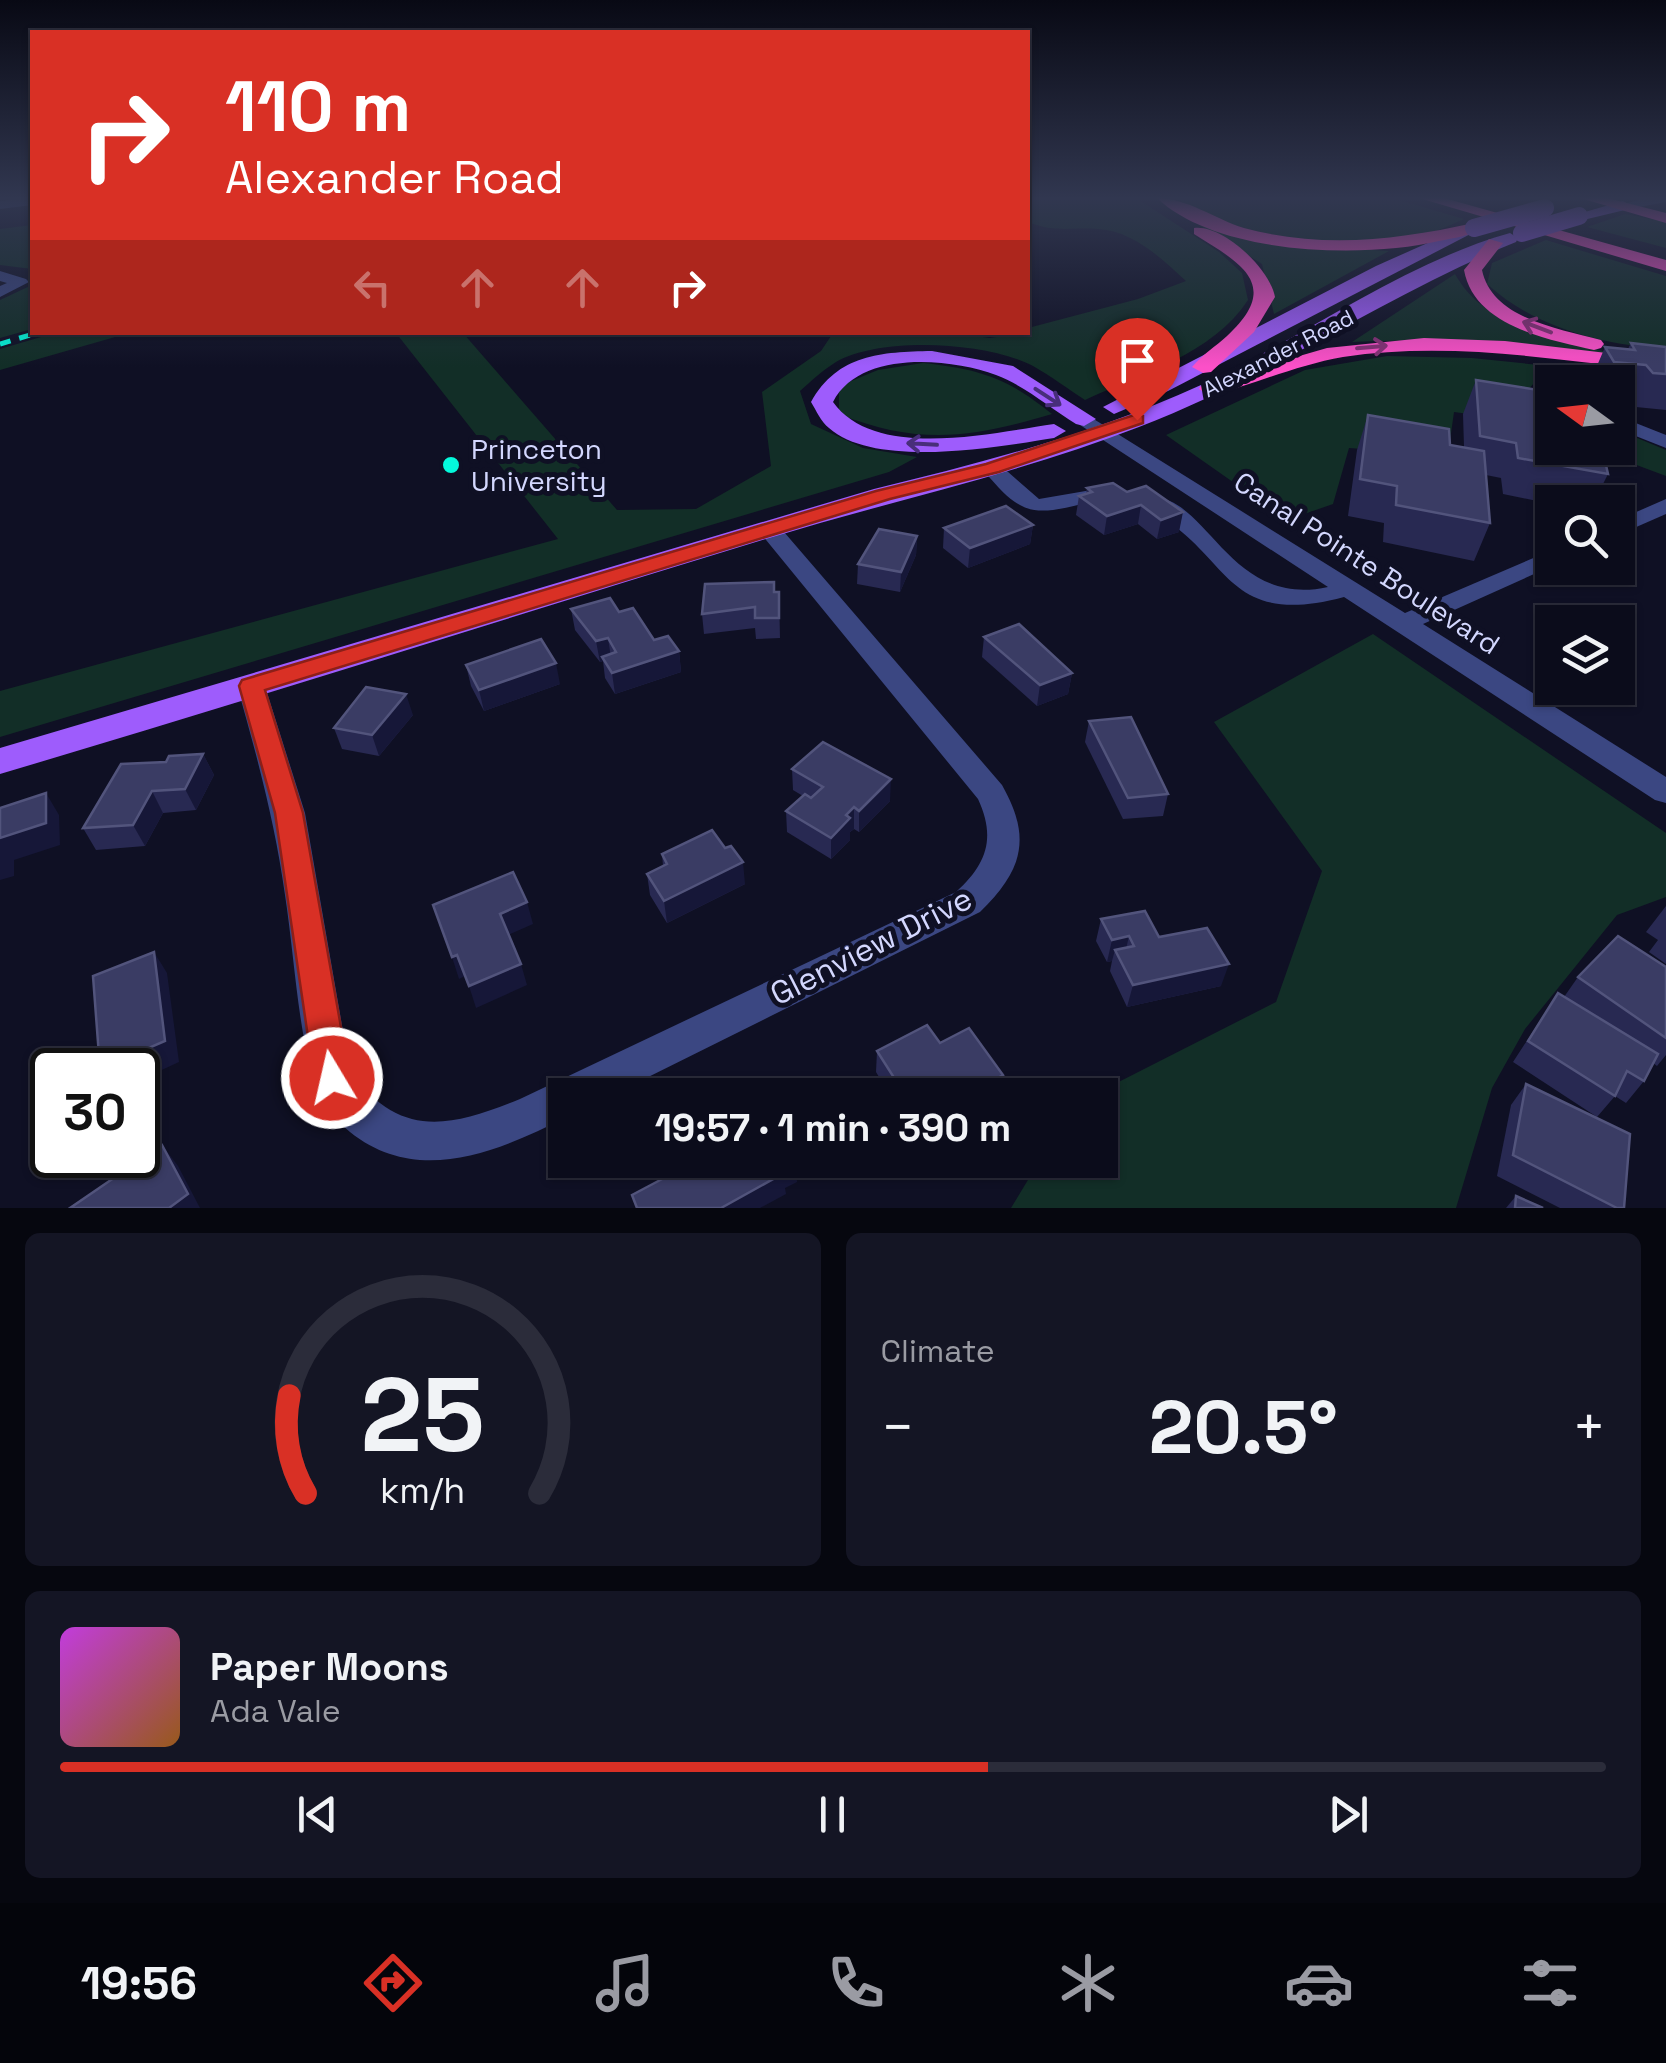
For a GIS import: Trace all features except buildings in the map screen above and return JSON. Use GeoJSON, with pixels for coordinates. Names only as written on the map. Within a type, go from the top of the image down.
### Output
{"type":"FeatureCollection","features":[{"type":"Feature","properties":{"kind":"highway"},"geometry":{"type":"LineString","coordinates":[[1206,378],[1260,316],[1267,302],[1266,287],[1259,273],[1240,254]]}},
{"type":"Feature","properties":{"kind":"highway"},"geometry":{"type":"LineString","coordinates":[[1485,254],[1472,276],[1478,291],[1494,306],[1534,327],[1569,338],[1666,357]]}},
{"type":"Feature","properties":{"kind":"highway"},"geometry":{"type":"LineString","coordinates":[[1618,254],[1666,270]]}},
{"type":"Feature","properties":{"kind":"highway"},"geometry":{"type":"LineString","coordinates":[[1206,378],[1396,345],[1472,346],[1666,366]]}},
{"type":"Feature","properties":{"kind":"main road","name":"Alexander Road"},"geometry":{"type":"LineString","coordinates":[[1206,378],[1414,254]]}},
{"type":"Feature","properties":{"kind":"main road","name":"Alexander Road"},"geometry":{"type":"LineString","coordinates":[[0,761],[883,495],[992,468],[1206,378],[1467,254]]}},
{"type":"Feature","properties":{"kind":"main road"},"geometry":{"type":"LineString","coordinates":[[1054,431],[956,444],[892,442],[867,437],[836,422],[822,402],[828,387],[852,371],[889,360],[931,357],[1005,371],[1096,425]]}},
{"type":"Feature","properties":{"kind":"main road","name":"Alexander Road"},"geometry":{"type":"LineString","coordinates":[[883,495],[1054,431],[1096,425]]}},
{"type":"Feature","properties":{"kind":"street"},"geometry":{"type":"LineString","coordinates":[[0,276],[21,282],[0,292]]}},
{"type":"Feature","properties":{"kind":"street"},"geometry":{"type":"LineString","coordinates":[[1635,421],[1666,424]]}},
{"type":"Feature","properties":{"kind":"street","name":"Canal Pointe Boulevard"},"geometry":{"type":"LineString","coordinates":[[1096,425],[1666,792]]}},
{"type":"Feature","properties":{"kind":"street"},"geometry":{"type":"LineString","coordinates":[[1635,427],[1666,442]]}},
{"type":"Feature","properties":{"kind":"street"},"geometry":{"type":"LineString","coordinates":[[992,468],[1031,507],[1110,493],[1161,507],[1198,534],[1242,580],[1260,590],[1316,598],[1349,587]]}},
{"type":"Feature","properties":{"kind":"street"},"geometry":{"type":"LineString","coordinates":[[1635,520],[1666,506]]}},
{"type":"Feature","properties":{"kind":"street","name":"Glenview Drive"},"geometry":{"type":"LineString","coordinates":[[607,1078],[968,902],[988,884],[1002,861],[1006,838],[1002,814],[991,793],[770,530]]}},
{"type":"Feature","properties":{"kind":"street"},"geometry":{"type":"LineString","coordinates":[[1404,622],[1535,564]]}},
{"type":"Feature","properties":{"kind":"street","name":"Glenview Drive"},"geometry":{"type":"LineString","coordinates":[[251,686],[289,813],[332,1078],[346,1106],[373,1128],[406,1140],[448,1142],[489,1133],[548,1106]]}},
{"type":"Feature","properties":{"kind":"green space"},"geometry":{"type":"Polygon","coordinates":[[[0,254],[30,254],[30,269],[0,265],[0,254]]]}},
{"type":"Feature","properties":{"kind":"green space"},"geometry":{"type":"Polygon","coordinates":[[[1156,254],[1222,254],[1242,273],[1248,300],[1216,335],[1196,348],[1085,400],[1033,366],[989,352],[934,345],[880,348],[856,354],[831,365],[800,391],[811,424],[863,448],[917,457],[889,472],[0,737],[0,691],[558,539],[398,335],[465,335],[617,510],[696,509],[771,466],[762,392],[821,351],[832,335],[990,338],[1030,335],[1030,327],[1138,299],[1186,281],[1156,254]]]}},
{"type":"Feature","properties":{"kind":"green space"},"geometry":{"type":"Polygon","coordinates":[[[1247,254],[1383,254],[1274,314],[1262,264],[1247,254]]]}},
{"type":"Feature","properties":{"kind":"green space"},"geometry":{"type":"Polygon","coordinates":[[[1512,254],[1594,254],[1666,276],[1666,349],[1594,338],[1548,323],[1487,284],[1492,263],[1512,254]]]}},
{"type":"Feature","properties":{"kind":"green space"},"geometry":{"type":"Polygon","coordinates":[[[1455,274],[1469,294],[1508,321],[1554,339],[1626,357],[1455,342],[1352,342],[1455,274]]]}},
{"type":"Feature","properties":{"kind":"green space"},"geometry":{"type":"Polygon","coordinates":[[[30,286],[30,330],[0,338],[0,300],[30,286]]]}},
{"type":"Feature","properties":{"kind":"green space"},"geometry":{"type":"Polygon","coordinates":[[[48,335],[122,335],[0,370],[0,349],[48,335]]]}},
{"type":"Feature","properties":{"kind":"green space"},"geometry":{"type":"Polygon","coordinates":[[[1387,356],[1472,358],[1539,365],[1535,365],[1535,382],[1527,391],[1535,395],[1535,423],[1454,412],[1448,455],[1349,448],[1333,504],[1287,520],[1166,435],[1305,370],[1387,356]]]}},
{"type":"Feature","properties":{"kind":"green space"},"geometry":{"type":"Polygon","coordinates":[[[923,363],[992,377],[1052,414],[996,429],[946,435],[895,431],[839,414],[839,386],[878,370],[923,363]]]}},
{"type":"Feature","properties":{"kind":"green space"},"geometry":{"type":"Polygon","coordinates":[[[1635,437],[1666,450],[1666,476],[1635,464],[1635,437]]]}},
{"type":"Feature","properties":{"kind":"green space"},"geometry":{"type":"Polygon","coordinates":[[[1373,634],[1666,833],[1666,897],[1617,915],[1525,1029],[1492,1088],[1456,1208],[1011,1208],[1029,1178],[1118,1178],[1118,1082],[1276,1002],[1322,871],[1214,722],[1373,634]]]}},
{"type":"Feature","properties":{"kind":"railway"},"geometry":{"type":"LineString","coordinates":[[0,344],[30,335]]}},
{"type":"Feature","properties":{"kind":"place","name":"Princeton University"},"geometry":{"type":"Point","coordinates":[451,465]}},
{"type":"Feature","properties":{"kind":"route"},"geometry":{"type":"LineString","coordinates":[[332,1078],[289,813],[251,686],[883,495],[992,468],[1137,420]]}}]}
